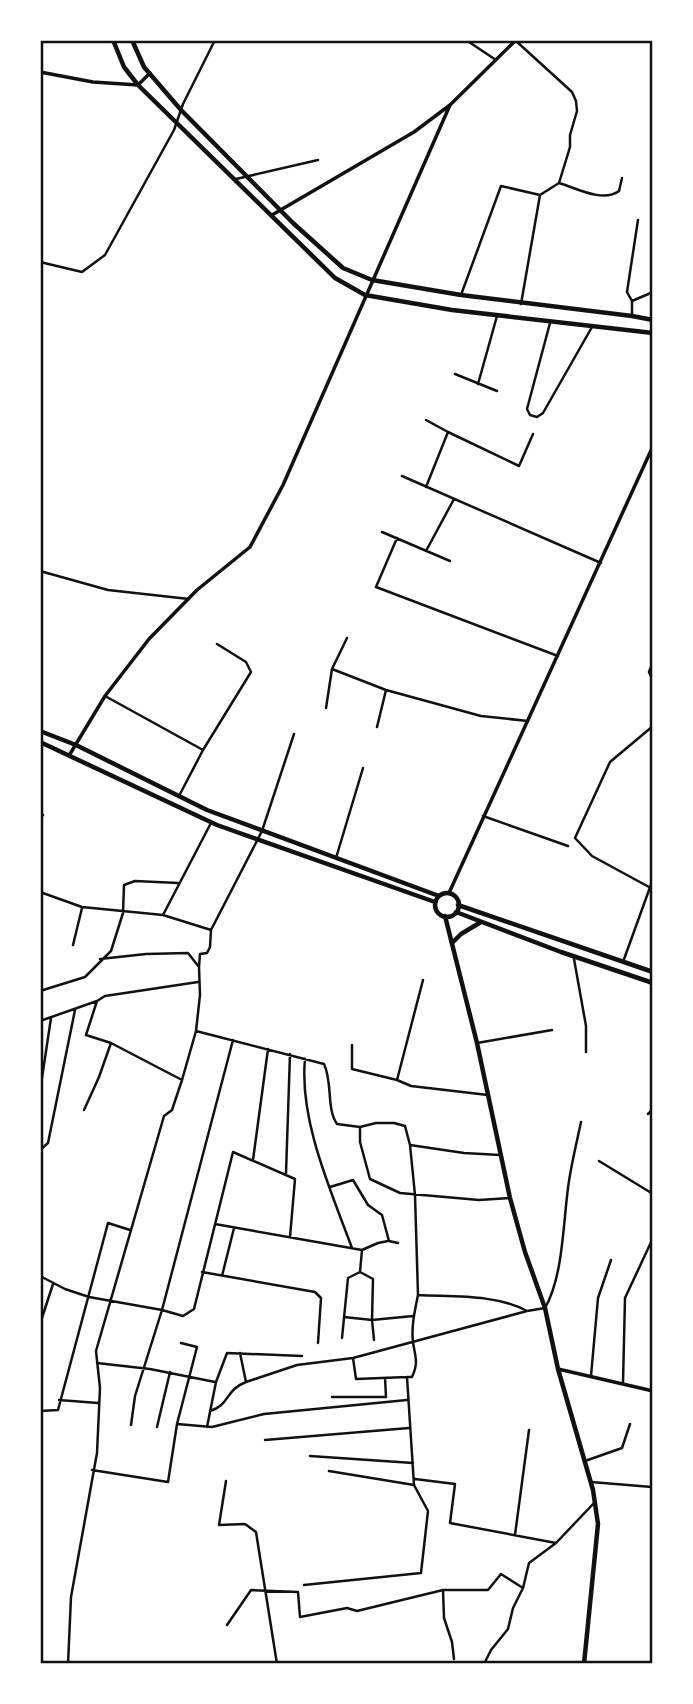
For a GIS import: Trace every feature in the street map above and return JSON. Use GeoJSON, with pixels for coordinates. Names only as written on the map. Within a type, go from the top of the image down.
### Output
{"type":"FeatureCollection","features":[{"type":"Feature","properties":{"kind":"main road"},"geometry":{"type":"LineString","coordinates":[[113,40],[124,67],[138,85],[335,278],[365,295],[452,310],[653,333]]}},
{"type":"Feature","properties":{"kind":"main road"},"geometry":{"type":"LineString","coordinates":[[132,40],[150,73],[181,110],[343,268],[372,279],[461,295],[653,320]]}},
{"type":"Feature","properties":{"kind":"main road"},"geometry":{"type":"LineString","coordinates":[[40,731],[207,810],[439,896],[449,893],[456,897],[456,912]]}},
{"type":"Feature","properties":{"kind":"main road"},"geometry":{"type":"LineString","coordinates":[[40,741],[211,823],[435,902]]}},
{"type":"Feature","properties":{"kind":"main road"},"geometry":{"type":"LineString","coordinates":[[439,896],[435,902],[438,913],[445,916],[456,912],[573,957],[653,983]]}},
{"type":"Feature","properties":{"kind":"main road"},"geometry":{"type":"LineString","coordinates":[[458,905],[653,972]]}},
{"type":"Feature","properties":{"kind":"main road"},"geometry":{"type":"LineString","coordinates":[[445,916],[477,1043],[510,1198],[545,1308],[558,1369],[595,1502],[598,1524],[584,1664]]}},
{"type":"Feature","properties":{"kind":"main road"},"geometry":{"type":"LineString","coordinates":[[452,943],[461,934],[482,922]]}},
{"type":"Feature","properties":{"kind":"street"},"geometry":{"type":"LineString","coordinates":[[40,262],[82,272],[105,255],[177,123],[215,40]]}},
{"type":"Feature","properties":{"kind":"street"},"geometry":{"type":"LineString","coordinates":[[466,40],[496,60]]}},
{"type":"Feature","properties":{"kind":"street"},"geometry":{"type":"LineString","coordinates":[[272,215],[414,132],[450,105],[516,41],[572,92],[577,111],[570,135],[570,147],[559,183],[540,195],[501,186],[461,295]]}},
{"type":"Feature","properties":{"kind":"street"},"geometry":{"type":"LineString","coordinates":[[40,72],[93,82],[138,85],[150,73]]}},
{"type":"Feature","properties":{"kind":"street"},"geometry":{"type":"LineString","coordinates":[[71,754],[105,696],[149,639],[189,599],[250,547],[283,485],[450,105]]}},
{"type":"Feature","properties":{"kind":"street"},"geometry":{"type":"LineString","coordinates":[[235,180],[318,160]]}},
{"type":"Feature","properties":{"kind":"street"},"geometry":{"type":"LineString","coordinates":[[559,183],[611,196],[619,191],[622,178]]}},
{"type":"Feature","properties":{"kind":"street"},"geometry":{"type":"LineString","coordinates":[[521,304],[540,195]]}},
{"type":"Feature","properties":{"kind":"street"},"geometry":{"type":"LineString","coordinates":[[632,316],[632,301],[627,292],[638,220]]}},
{"type":"Feature","properties":{"kind":"street"},"geometry":{"type":"LineString","coordinates":[[632,301],[653,292]]}},
{"type":"Feature","properties":{"kind":"street"},"geometry":{"type":"LineString","coordinates":[[478,384],[498,314]]}},
{"type":"Feature","properties":{"kind":"street"},"geometry":{"type":"LineString","coordinates":[[551,320],[527,409],[530,415],[537,417],[543,412],[593,325]]}},
{"type":"Feature","properties":{"kind":"street"},"geometry":{"type":"LineString","coordinates":[[455,374],[497,391]]}},
{"type":"Feature","properties":{"kind":"street"},"geometry":{"type":"LineString","coordinates":[[426,421],[519,466],[533,434]]}},
{"type":"Feature","properties":{"kind":"street"},"geometry":{"type":"LineString","coordinates":[[426,487],[447,432]]}},
{"type":"Feature","properties":{"kind":"street"},"geometry":{"type":"LineString","coordinates":[[449,893],[653,446]]}},
{"type":"Feature","properties":{"kind":"street"},"geometry":{"type":"LineString","coordinates":[[645,460],[653,465]]}},
{"type":"Feature","properties":{"kind":"street"},"geometry":{"type":"LineString","coordinates":[[402,477],[601,563]]}},
{"type":"Feature","properties":{"kind":"street"},"geometry":{"type":"LineString","coordinates":[[426,551],[454,499]]}},
{"type":"Feature","properties":{"kind":"street"},"geometry":{"type":"LineString","coordinates":[[382,532],[450,561]]}},
{"type":"Feature","properties":{"kind":"street"},"geometry":{"type":"LineString","coordinates":[[397,538],[376,587],[558,656]]}},
{"type":"Feature","properties":{"kind":"street"},"geometry":{"type":"LineString","coordinates":[[40,571],[108,590],[189,599]]}},
{"type":"Feature","properties":{"kind":"street"},"geometry":{"type":"LineString","coordinates":[[326,708],[332,670],[347,638]]}},
{"type":"Feature","properties":{"kind":"street"},"geometry":{"type":"LineString","coordinates":[[179,796],[203,750],[251,673],[246,662],[217,644]]}},
{"type":"Feature","properties":{"kind":"street"},"geometry":{"type":"LineString","coordinates":[[653,662],[649,672],[653,681]]}},
{"type":"Feature","properties":{"kind":"street"},"geometry":{"type":"LineString","coordinates":[[332,670],[386,690],[481,716],[528,721]]}},
{"type":"Feature","properties":{"kind":"street"},"geometry":{"type":"LineString","coordinates":[[377,727],[386,690]]}},
{"type":"Feature","properties":{"kind":"street"},"geometry":{"type":"LineString","coordinates":[[105,696],[203,750]]}},
{"type":"Feature","properties":{"kind":"street"},"geometry":{"type":"LineString","coordinates":[[649,887],[592,856],[575,838],[610,762],[653,726]]}},
{"type":"Feature","properties":{"kind":"street"},"geometry":{"type":"LineString","coordinates":[[68,1664],[71,1597],[97,1453],[99,1403],[96,1351],[164,1116],[172,1110],[196,1031],[200,995],[200,954],[207,953],[211,930],[262,831],[294,734]]}},
{"type":"Feature","properties":{"kind":"street"},"geometry":{"type":"LineString","coordinates":[[335,859],[363,768]]}},
{"type":"Feature","properties":{"kind":"street"},"geometry":{"type":"LineString","coordinates":[[483,817],[568,846]]}},
{"type":"Feature","properties":{"kind":"street"},"geometry":{"type":"LineString","coordinates":[[163,915],[211,823]]}},
{"type":"Feature","properties":{"kind":"street"},"geometry":{"type":"LineString","coordinates":[[623,962],[653,879]]}},
{"type":"Feature","properties":{"kind":"street"},"geometry":{"type":"LineString","coordinates":[[40,991],[85,977],[100,959],[111,951],[122,913],[124,885],[135,881],[180,883]]}},
{"type":"Feature","properties":{"kind":"street"},"geometry":{"type":"LineString","coordinates":[[40,892],[82,907],[163,915],[211,930]]}},
{"type":"Feature","properties":{"kind":"street"},"geometry":{"type":"LineString","coordinates":[[73,945],[82,907]]}},
{"type":"Feature","properties":{"kind":"street"},"geometry":{"type":"LineString","coordinates":[[100,959],[188,953],[198,967]]}},
{"type":"Feature","properties":{"kind":"street"},"geometry":{"type":"LineString","coordinates":[[573,957],[586,1026],[586,1052]]}},
{"type":"Feature","properties":{"kind":"street"},"geometry":{"type":"LineString","coordinates":[[397,1080],[423,980]]}},
{"type":"Feature","properties":{"kind":"street"},"geometry":{"type":"LineString","coordinates":[[40,1021],[105,996],[198,982]]}},
{"type":"Feature","properties":{"kind":"street"},"geometry":{"type":"LineString","coordinates":[[97,1001],[86,1034],[183,1080]]}},
{"type":"Feature","properties":{"kind":"street"},"geometry":{"type":"LineString","coordinates":[[40,1150],[48,1143],[76,1008]]}},
{"type":"Feature","properties":{"kind":"street"},"geometry":{"type":"LineString","coordinates":[[40,1091],[51,1018]]}},
{"type":"Feature","properties":{"kind":"street"},"geometry":{"type":"LineString","coordinates":[[477,1043],[552,1030]]}},
{"type":"Feature","properties":{"kind":"street"},"geometry":{"type":"LineString","coordinates":[[196,1031],[324,1064],[330,1075],[333,1118],[337,1124],[360,1127],[376,1123],[394,1123],[405,1126],[410,1144],[415,1195],[418,1295],[413,1316],[413,1342],[417,1355],[415,1371],[412,1377],[356,1379],[353,1358]]}},
{"type":"Feature","properties":{"kind":"street"},"geometry":{"type":"LineString","coordinates":[[131,1425],[135,1396],[162,1310],[233,1040]]}},
{"type":"Feature","properties":{"kind":"street"},"geometry":{"type":"LineString","coordinates":[[84,1110],[111,1044]]}},
{"type":"Feature","properties":{"kind":"street"},"geometry":{"type":"LineString","coordinates":[[352,1045],[352,1069],[411,1086],[488,1095]]}},
{"type":"Feature","properties":{"kind":"street"},"geometry":{"type":"LineString","coordinates":[[253,1160],[268,1048]]}},
{"type":"Feature","properties":{"kind":"street"},"geometry":{"type":"LineString","coordinates":[[286,1174],[290,1054]]}},
{"type":"Feature","properties":{"kind":"street"},"geometry":{"type":"LineString","coordinates":[[305,1059],[303,1082],[307,1112],[352,1248]]}},
{"type":"Feature","properties":{"kind":"street"},"geometry":{"type":"LineString","coordinates":[[648,1114],[653,1109]]}},
{"type":"Feature","properties":{"kind":"street"},"geometry":{"type":"LineString","coordinates":[[210,1411],[220,1408],[234,1387],[297,1365],[353,1358],[545,1308],[554,1288],[569,1182],[581,1122]]}},
{"type":"Feature","properties":{"kind":"street"},"geometry":{"type":"LineString","coordinates":[[360,1127],[360,1142],[370,1179],[400,1193],[479,1200],[510,1198]]}},
{"type":"Feature","properties":{"kind":"street"},"geometry":{"type":"LineString","coordinates":[[410,1144],[464,1153],[502,1155]]}},
{"type":"Feature","properties":{"kind":"street"},"geometry":{"type":"LineString","coordinates":[[40,1276],[89,1297],[183,1315],[194,1309],[233,1152],[295,1179],[290,1237]]}},
{"type":"Feature","properties":{"kind":"street"},"geometry":{"type":"LineString","coordinates":[[599,1161],[653,1194]]}},
{"type":"Feature","properties":{"kind":"street"},"geometry":{"type":"LineString","coordinates":[[330,1187],[353,1180],[368,1205],[382,1215],[389,1241]]}},
{"type":"Feature","properties":{"kind":"street"},"geometry":{"type":"LineString","coordinates":[[40,1411],[58,1410],[108,1223],[131,1230]]}},
{"type":"Feature","properties":{"kind":"street"},"geometry":{"type":"LineString","coordinates":[[214,1224],[362,1250],[378,1242],[398,1243]]}},
{"type":"Feature","properties":{"kind":"street"},"geometry":{"type":"LineString","coordinates":[[222,1276],[234,1228]]}},
{"type":"Feature","properties":{"kind":"street"},"geometry":{"type":"LineString","coordinates":[[623,1384],[625,1298],[653,1238]]}},
{"type":"Feature","properties":{"kind":"street"},"geometry":{"type":"LineString","coordinates":[[360,1272],[362,1250]]}},
{"type":"Feature","properties":{"kind":"street"},"geometry":{"type":"LineString","coordinates":[[591,1376],[598,1298],[611,1260]]}},
{"type":"Feature","properties":{"kind":"street"},"geometry":{"type":"LineString","coordinates":[[202,1272],[315,1292],[321,1298],[318,1343]]}},
{"type":"Feature","properties":{"kind":"street"},"geometry":{"type":"LineString","coordinates":[[342,1338],[348,1278],[360,1272]]}},
{"type":"Feature","properties":{"kind":"street"},"geometry":{"type":"LineString","coordinates":[[360,1272],[373,1279],[373,1340]]}},
{"type":"Feature","properties":{"kind":"street"},"geometry":{"type":"LineString","coordinates":[[40,1324],[53,1283]]}},
{"type":"Feature","properties":{"kind":"street"},"geometry":{"type":"LineString","coordinates":[[418,1295],[489,1300],[515,1304],[527,1311]]}},
{"type":"Feature","properties":{"kind":"street"},"geometry":{"type":"LineString","coordinates":[[344,1317],[372,1320],[413,1316]]}},
{"type":"Feature","properties":{"kind":"street"},"geometry":{"type":"LineString","coordinates":[[92,1471],[168,1482],[177,1424],[197,1347],[181,1343]]}},
{"type":"Feature","properties":{"kind":"street"},"geometry":{"type":"LineString","coordinates":[[207,1427],[216,1382],[227,1353],[302,1356]]}},
{"type":"Feature","properties":{"kind":"street"},"geometry":{"type":"LineString","coordinates":[[240,1353],[246,1382]]}},
{"type":"Feature","properties":{"kind":"street"},"geometry":{"type":"LineString","coordinates":[[97,1363],[145,1368],[216,1382]]}},
{"type":"Feature","properties":{"kind":"street"},"geometry":{"type":"LineString","coordinates":[[558,1369],[653,1391]]}},
{"type":"Feature","properties":{"kind":"street"},"geometry":{"type":"LineString","coordinates":[[157,1427],[170,1372]]}},
{"type":"Feature","properties":{"kind":"street"},"geometry":{"type":"LineString","coordinates":[[304,1585],[421,1573],[428,1511],[414,1485],[407,1377]]}},
{"type":"Feature","properties":{"kind":"street"},"geometry":{"type":"LineString","coordinates":[[332,1397],[386,1397],[385,1378]]}},
{"type":"Feature","properties":{"kind":"street"},"geometry":{"type":"LineString","coordinates":[[60,1400],[99,1403]]}},
{"type":"Feature","properties":{"kind":"street"},"geometry":{"type":"LineString","coordinates":[[177,1424],[207,1427],[264,1414],[407,1400]]}},
{"type":"Feature","properties":{"kind":"street"},"geometry":{"type":"LineString","coordinates":[[585,1461],[622,1448],[630,1424]]}},
{"type":"Feature","properties":{"kind":"street"},"geometry":{"type":"LineString","coordinates":[[265,1440],[409,1428]]}},
{"type":"Feature","properties":{"kind":"street"},"geometry":{"type":"LineString","coordinates":[[515,1535],[529,1430]]}},
{"type":"Feature","properties":{"kind":"street"},"geometry":{"type":"LineString","coordinates":[[310,1456],[413,1463]]}},
{"type":"Feature","properties":{"kind":"street"},"geometry":{"type":"LineString","coordinates":[[329,1471],[414,1485]]}},
{"type":"Feature","properties":{"kind":"street"},"geometry":{"type":"LineString","coordinates":[[414,1479],[456,1484],[450,1523],[556,1543]]}},
{"type":"Feature","properties":{"kind":"street"},"geometry":{"type":"LineString","coordinates":[[226,1480],[219,1525],[245,1524],[256,1532],[277,1664]]}},
{"type":"Feature","properties":{"kind":"street"},"geometry":{"type":"LineString","coordinates":[[591,1482],[652,1487]]}},
{"type":"Feature","properties":{"kind":"street"},"geometry":{"type":"LineString","coordinates":[[484,1664],[491,1650],[508,1629],[529,1563],[556,1543],[595,1502]]}},
{"type":"Feature","properties":{"kind":"street"},"geometry":{"type":"LineString","coordinates":[[227,1625],[251,1590],[298,1592],[300,1617],[347,1608],[357,1611],[443,1590],[488,1590],[501,1574],[523,1588]]}},
{"type":"Feature","properties":{"kind":"street"},"geometry":{"type":"LineString","coordinates":[[443,1590],[444,1618],[454,1659]]}}]}
